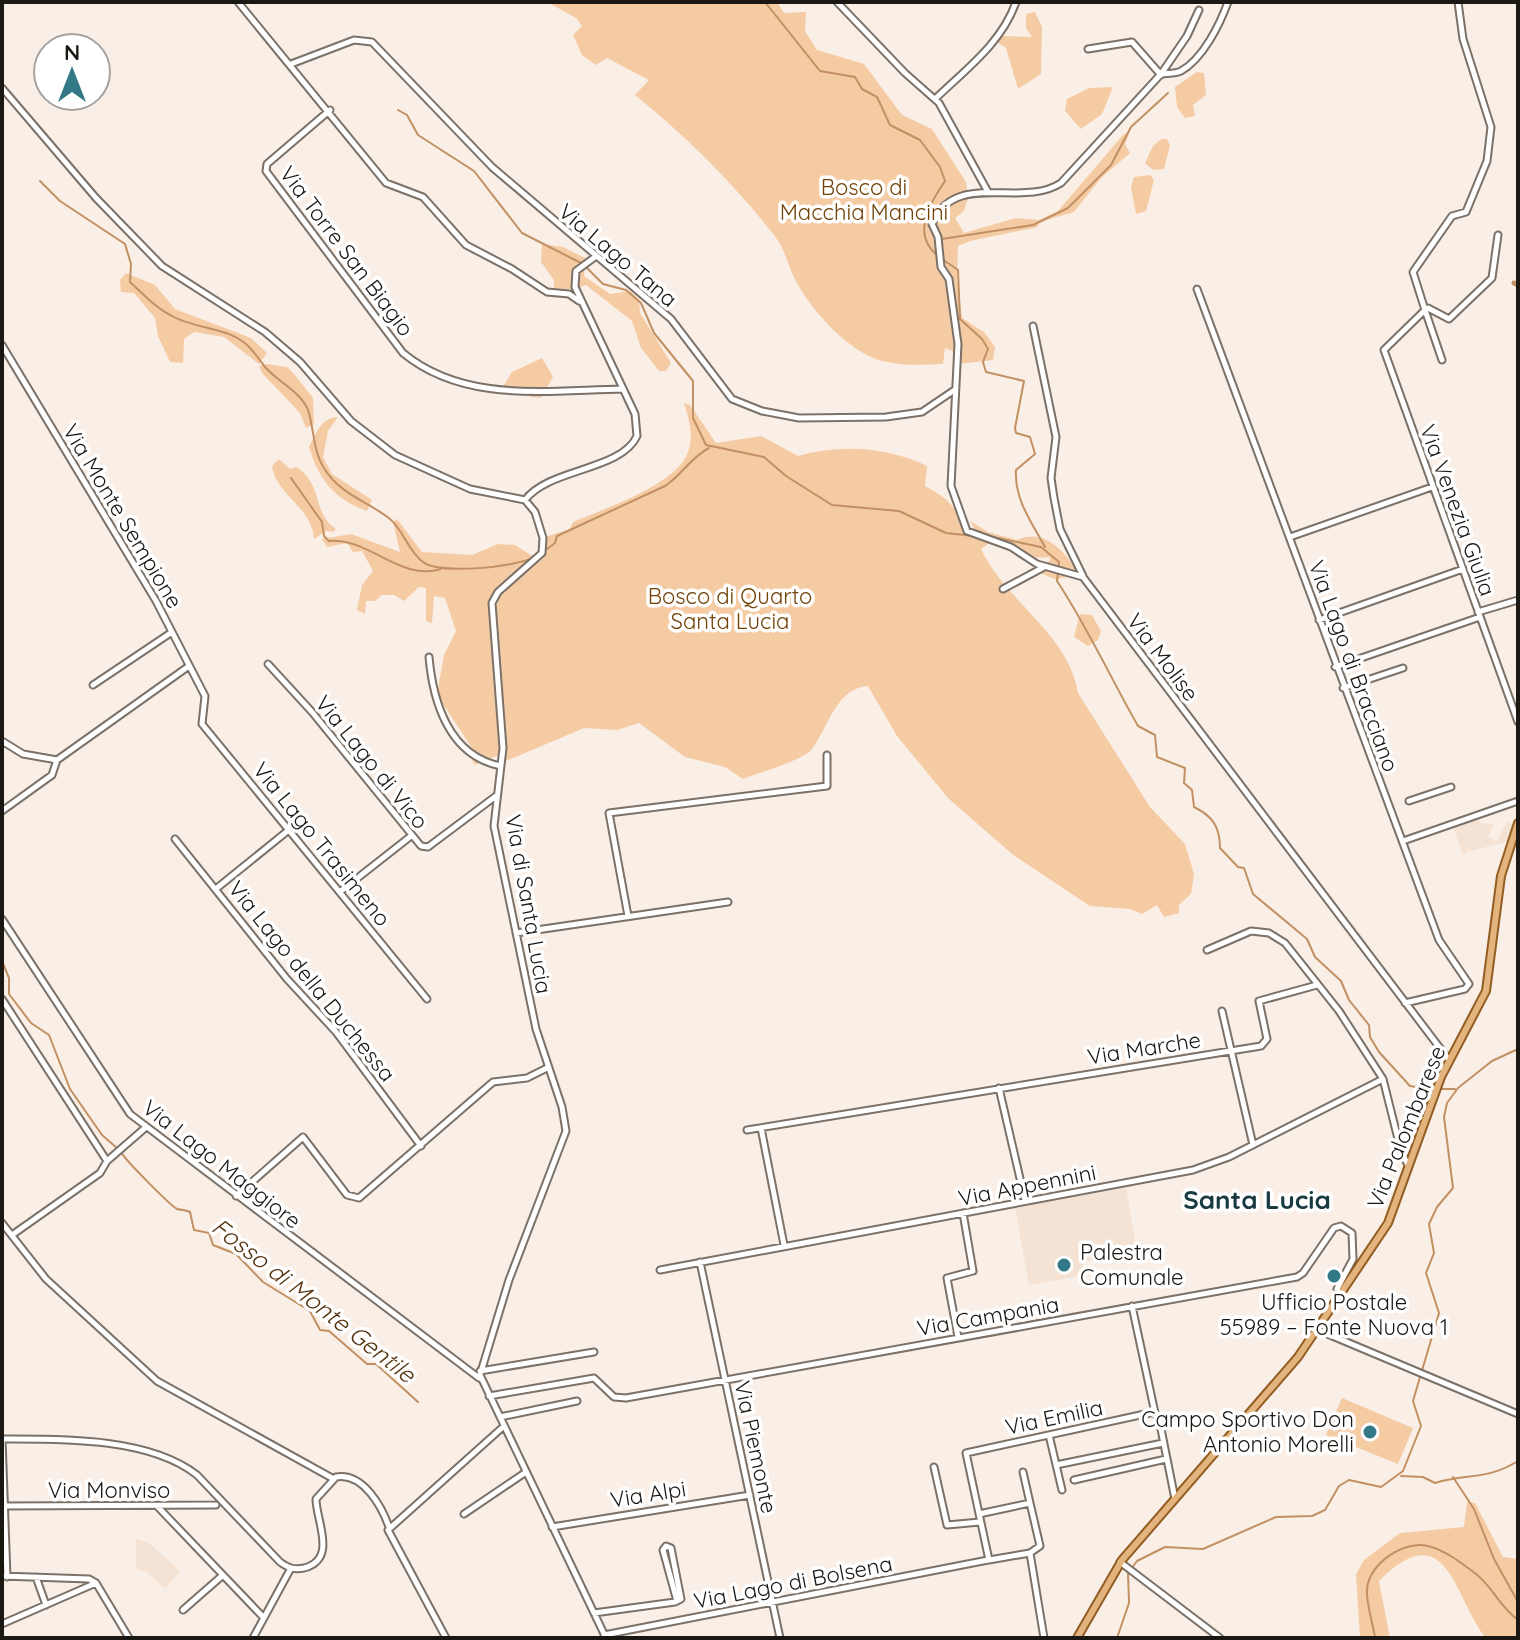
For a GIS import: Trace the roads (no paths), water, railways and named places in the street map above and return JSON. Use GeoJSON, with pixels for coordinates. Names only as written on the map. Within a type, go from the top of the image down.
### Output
{"type":"FeatureCollection","features":[{"type":"Feature","properties":{"kind":"main road","name":"Via Palombarese"},"geometry":{"type":"LineString","coordinates":[[1077,1638],[1123,1564],[1318,1330],[1391,1218],[1414,1148],[1449,1060],[1488,987],[1501,876],[1518,823]]}},
{"type":"Feature","properties":{"kind":"street"},"geometry":{"type":"LineString","coordinates":[[238,2],[330,110],[381,178],[391,186],[425,198],[460,242],[509,267],[547,292],[569,294],[579,301]]}},
{"type":"Feature","properties":{"kind":"street"},"geometry":{"type":"LineString","coordinates":[[837,2],[905,73],[935,99],[988,192]]}},
{"type":"Feature","properties":{"kind":"street"},"geometry":{"type":"LineString","coordinates":[[935,99],[990,46],[1006,25],[1016,2]]}},
{"type":"Feature","properties":{"kind":"street"},"geometry":{"type":"LineString","coordinates":[[1161,75],[1180,72],[1194,58],[1215,32],[1228,2]]}},
{"type":"Feature","properties":{"kind":"street"},"geometry":{"type":"LineString","coordinates":[[1442,360],[1413,272],[1452,216],[1466,212],[1489,154],[1490,120],[1463,39],[1458,2]]}},
{"type":"Feature","properties":{"kind":"street"},"geometry":{"type":"LineString","coordinates":[[1083,577],[1045,567],[1011,547],[967,531],[951,490],[953,391],[958,344],[949,279],[941,267],[938,240],[932,224],[937,210],[964,194],[1040,193],[1061,183],[1161,75],[1187,36],[1199,10]]}},
{"type":"Feature","properties":{"kind":"street","name":"Via Lago Tana"},"geometry":{"type":"LineString","coordinates":[[291,64],[354,40],[372,42],[483,159],[593,259],[667,315],[722,390],[745,405],[803,418],[896,417],[926,410],[953,391]]}},
{"type":"Feature","properties":{"kind":"street"},"geometry":{"type":"LineString","coordinates":[[1088,49],[1132,42],[1161,75]]}},
{"type":"Feature","properties":{"kind":"street"},"geometry":{"type":"LineString","coordinates":[[2,88],[149,254],[182,281],[274,339],[371,438],[408,463],[458,485],[525,500],[537,489],[619,454],[632,444],[637,423],[579,301],[574,277],[580,266],[593,259]]}},
{"type":"Feature","properties":{"kind":"street","name":"Via Torre San Biagio"},"geometry":{"type":"LineString","coordinates":[[330,110],[267,164],[266,171],[399,349],[431,370],[490,391],[623,389]]}},
{"type":"Feature","properties":{"kind":"street"},"geometry":{"type":"LineString","coordinates":[[1426,309],[1449,319],[1463,309],[1493,276],[1498,235]]}},
{"type":"Feature","properties":{"kind":"street","name":"Via Lago di Bracciano"},"geometry":{"type":"LineString","coordinates":[[1197,289],[1251,442],[1290,537],[1335,667],[1441,944],[1469,984],[1465,989],[1405,1003]]}},
{"type":"Feature","properties":{"kind":"street","name":"Via Venezia Giulia"},"geometry":{"type":"LineString","coordinates":[[1426,309],[1388,343],[1385,353],[1518,722]]}},
{"type":"Feature","properties":{"kind":"street","name":"Via Molise"},"geometry":{"type":"LineString","coordinates":[[1033,326],[1056,437],[1051,478],[1054,498],[1064,541],[1083,577],[1449,1060]]}},
{"type":"Feature","properties":{"kind":"street","name":"Via Monte Sempione"},"geometry":{"type":"LineString","coordinates":[[2,345],[172,632],[205,696],[204,708]]}},
{"type":"Feature","properties":{"kind":"street"},"geometry":{"type":"LineString","coordinates":[[1290,537],[1432,487]]}},
{"type":"Feature","properties":{"kind":"street","name":"Via di Santa Lucia"},"geometry":{"type":"LineString","coordinates":[[480,1375],[509,1280],[565,1135],[562,1107],[547,1068],[494,826],[501,766],[492,603],[497,593],[543,552],[535,512],[525,500]]}},
{"type":"Feature","properties":{"kind":"street"},"geometry":{"type":"LineString","coordinates":[[1003,589],[1045,567]]}},
{"type":"Feature","properties":{"kind":"street"},"geometry":{"type":"LineString","coordinates":[[1319,620],[1463,569]]}},
{"type":"Feature","properties":{"kind":"street"},"geometry":{"type":"LineString","coordinates":[[1335,667],[1518,600]]}},
{"type":"Feature","properties":{"kind":"street"},"geometry":{"type":"LineString","coordinates":[[93,685],[172,632]]}},
{"type":"Feature","properties":{"kind":"street"},"geometry":{"type":"LineString","coordinates":[[429,657],[433,696],[443,719],[475,755],[501,766]]}},
{"type":"Feature","properties":{"kind":"street","name":"Via Lago di Vico"},"geometry":{"type":"LineString","coordinates":[[268,664],[312,712],[421,846],[428,847],[497,795]]}},
{"type":"Feature","properties":{"kind":"street"},"geometry":{"type":"LineString","coordinates":[[2,811],[52,775],[57,760],[189,666]]}},
{"type":"Feature","properties":{"kind":"street"},"geometry":{"type":"LineString","coordinates":[[1343,688],[1403,668]]}},
{"type":"Feature","properties":{"kind":"street","name":"Via Lago Trasimeno"},"geometry":{"type":"LineString","coordinates":[[204,708],[202,724],[427,999]]}},
{"type":"Feature","properties":{"kind":"street"},"geometry":{"type":"LineString","coordinates":[[2,741],[23,754],[57,760]]}},
{"type":"Feature","properties":{"kind":"street"},"geometry":{"type":"LineString","coordinates":[[628,916],[609,813],[827,786],[827,755]]}},
{"type":"Feature","properties":{"kind":"street"},"geometry":{"type":"LineString","coordinates":[[1409,801],[1451,787]]}},
{"type":"Feature","properties":{"kind":"street"},"geometry":{"type":"LineString","coordinates":[[1403,841],[1518,801]]}},
{"type":"Feature","properties":{"kind":"street"},"geometry":{"type":"LineString","coordinates":[[217,888],[290,829]]}},
{"type":"Feature","properties":{"kind":"street"},"geometry":{"type":"LineString","coordinates":[[341,891],[411,836]]}},
{"type":"Feature","properties":{"kind":"street","name":"Via Lago della Duchessa"},"geometry":{"type":"LineString","coordinates":[[175,839],[287,979],[336,1032],[421,1146]]}},
{"type":"Feature","properties":{"kind":"street"},"geometry":{"type":"LineString","coordinates":[[516,933],[728,902]]}},
{"type":"Feature","properties":{"kind":"street","name":"Via Lago Maggiore"},"geometry":{"type":"LineString","coordinates":[[2,919],[121,1103],[145,1128],[480,1375]]}},
{"type":"Feature","properties":{"kind":"street"},"geometry":{"type":"LineString","coordinates":[[1207,950],[1241,933],[1264,931],[1287,946],[1339,1011],[1383,1079],[1408,1165]]}},
{"type":"Feature","properties":{"kind":"street","name":"Via Marche"},"geometry":{"type":"LineString","coordinates":[[747,1130],[1266,1043],[1260,1000],[1317,985]]}},
{"type":"Feature","properties":{"kind":"street"},"geometry":{"type":"LineString","coordinates":[[2,999],[107,1161]]}},
{"type":"Feature","properties":{"kind":"street"},"geometry":{"type":"LineString","coordinates":[[1222,1011],[1253,1145]]}},
{"type":"Feature","properties":{"kind":"street"},"geometry":{"type":"LineString","coordinates":[[236,1196],[303,1137],[354,1199],[362,1196],[493,1082],[527,1078],[547,1068]]}},
{"type":"Feature","properties":{"kind":"street","name":"Via Appennini"},"geometry":{"type":"LineString","coordinates":[[660,1270],[1025,1200],[1194,1173],[1383,1079]]}},
{"type":"Feature","properties":{"kind":"street"},"geometry":{"type":"LineString","coordinates":[[999,1088],[1025,1200]]}},
{"type":"Feature","properties":{"kind":"street"},"geometry":{"type":"LineString","coordinates":[[12,1235],[100,1173],[107,1161],[145,1128]]}},
{"type":"Feature","properties":{"kind":"street"},"geometry":{"type":"LineString","coordinates":[[761,1128],[784,1245]]}},
{"type":"Feature","properties":{"kind":"street"},"geometry":{"type":"LineString","coordinates":[[1399,1142],[1414,1148]]}},
{"type":"Feature","properties":{"kind":"street"},"geometry":{"type":"LineString","coordinates":[[958,1337],[947,1278],[973,1271],[963,1213]]}},
{"type":"Feature","properties":{"kind":"street"},"geometry":{"type":"LineString","coordinates":[[2,1223],[46,1279],[155,1380],[333,1478],[346,1476],[366,1489],[380,1504],[389,1534],[446,1638]]}},
{"type":"Feature","properties":{"kind":"street","name":"Via Campania"},"geometry":{"type":"LineString","coordinates":[[489,1396],[594,1378],[612,1396],[621,1398],[1299,1276],[1339,1226],[1350,1229],[1353,1238],[1353,1259],[1337,1289],[1341,1294]]}},
{"type":"Feature","properties":{"kind":"street","name":"Via Piemonte"},"geometry":{"type":"LineString","coordinates":[[700,1262],[780,1638]]}},
{"type":"Feature","properties":{"kind":"street"},"geometry":{"type":"LineString","coordinates":[[1132,1306],[1175,1499]]}},
{"type":"Feature","properties":{"kind":"street"},"geometry":{"type":"LineString","coordinates":[[1318,1330],[1518,1414]]}},
{"type":"Feature","properties":{"kind":"street"},"geometry":{"type":"LineString","coordinates":[[594,1352],[480,1375],[605,1636]]}},
{"type":"Feature","properties":{"kind":"street"},"geometry":{"type":"LineString","coordinates":[[500,1417],[577,1401]]}},
{"type":"Feature","properties":{"kind":"street","name":"Via Emilia"},"geometry":{"type":"LineString","coordinates":[[979,1514],[966,1453],[1155,1413]]}},
{"type":"Feature","properties":{"kind":"street"},"geometry":{"type":"LineString","coordinates":[[389,1527],[504,1426]]}},
{"type":"Feature","properties":{"kind":"street"},"geometry":{"type":"LineString","coordinates":[[1049,1435],[1062,1490]]}},
{"type":"Feature","properties":{"kind":"street"},"geometry":{"type":"LineString","coordinates":[[94,1582],[5,1576],[2,1439],[93,1442],[180,1464],[197,1475],[280,1562],[291,1568],[308,1567],[321,1555],[324,1541],[316,1499],[333,1478]]}},
{"type":"Feature","properties":{"kind":"street"},"geometry":{"type":"LineString","coordinates":[[1056,1465],[1163,1443]]}},
{"type":"Feature","properties":{"kind":"street"},"geometry":{"type":"LineString","coordinates":[[1074,1480],[1166,1459]]}},
{"type":"Feature","properties":{"kind":"street"},"geometry":{"type":"LineString","coordinates":[[934,1467],[947,1525],[980,1522]]}},
{"type":"Feature","properties":{"kind":"street"},"geometry":{"type":"LineString","coordinates":[[464,1514],[526,1472]]}},
{"type":"Feature","properties":{"kind":"street"},"geometry":{"type":"LineString","coordinates":[[1023,1472],[1040,1546],[1030,1553],[1044,1638]]}},
{"type":"Feature","properties":{"kind":"street","name":"Via Alpi"},"geometry":{"type":"LineString","coordinates":[[552,1527],[750,1495]]}},
{"type":"Feature","properties":{"kind":"street"},"geometry":{"type":"LineString","coordinates":[[989,1560],[979,1514],[1030,1503]]}},
{"type":"Feature","properties":{"kind":"street","name":"Via Monviso"},"geometry":{"type":"LineString","coordinates":[[3,1506],[216,1505]]}},
{"type":"Feature","properties":{"kind":"street"},"geometry":{"type":"LineString","coordinates":[[156,1506],[264,1618]]}},
{"type":"Feature","properties":{"kind":"street"},"geometry":{"type":"LineString","coordinates":[[666,1546],[671,1548],[681,1594],[677,1601],[664,1553],[666,1546]]}},
{"type":"Feature","properties":{"kind":"street","name":"Via Lago di Bolsena"},"geometry":{"type":"LineString","coordinates":[[605,1636],[1030,1553]]}},
{"type":"Feature","properties":{"kind":"street"},"geometry":{"type":"LineString","coordinates":[[1123,1564],[1220,1638]]}},
{"type":"Feature","properties":{"kind":"street"},"geometry":{"type":"LineString","coordinates":[[253,1638],[291,1568]]}},
{"type":"Feature","properties":{"kind":"street"},"geometry":{"type":"LineString","coordinates":[[183,1610],[223,1575]]}},
{"type":"Feature","properties":{"kind":"street"},"geometry":{"type":"LineString","coordinates":[[36,1577],[46,1605]]}},
{"type":"Feature","properties":{"kind":"street"},"geometry":{"type":"LineString","coordinates":[[2,1624],[94,1582]]}},
{"type":"Feature","properties":{"kind":"street"},"geometry":{"type":"LineString","coordinates":[[94,1582],[129,1638]]}},
{"type":"Feature","properties":{"kind":"street"},"geometry":{"type":"LineString","coordinates":[[594,1613],[677,1601]]}},
{"type":"Feature","properties":{"kind":"waterway"},"geometry":{"type":"LineString","coordinates":[[765,2],[820,71],[855,77],[862,89],[877,97],[890,125],[920,140],[940,167],[945,181],[929,209],[924,228],[929,247],[937,255]]}},
{"type":"Feature","properties":{"kind":"waterway"},"geometry":{"type":"LineString","coordinates":[[942,239],[1033,225],[1068,208],[1111,165],[1131,127],[1168,93]]}},
{"type":"Feature","properties":{"kind":"waterway"},"geometry":{"type":"LineString","coordinates":[[398,110],[407,115],[418,135],[474,171],[522,233],[581,263]]}},
{"type":"Feature","properties":{"kind":"waterway"},"geometry":{"type":"LineString","coordinates":[[40,181],[60,201],[125,244],[131,264],[130,282],[155,305],[181,320],[242,341],[270,372],[300,397],[308,410],[320,461],[331,477],[346,491],[390,519],[423,562],[461,569],[512,564],[534,557]]}},
{"type":"Feature","properties":{"kind":"waterway"},"geometry":{"type":"LineString","coordinates":[[942,259],[958,270],[960,319],[982,339],[988,349],[983,362],[986,372],[1024,381],[1015,428],[1016,433],[1030,437],[1035,454],[1016,470],[1016,481],[1025,510],[1045,547]]}},
{"type":"Feature","properties":{"kind":"waterway"},"geometry":{"type":"LineString","coordinates":[[586,267],[603,284],[626,290],[641,303],[654,333],[693,381],[693,418],[706,445],[764,457],[786,476],[832,505],[899,511],[946,533],[974,536]]}},
{"type":"Feature","properties":{"kind":"waterway"},"geometry":{"type":"LineString","coordinates":[[1514,283],[1518,285]]}},
{"type":"Feature","properties":{"kind":"waterway"},"geometry":{"type":"LineString","coordinates":[[543,552],[555,543],[557,536],[665,486],[709,448]]}},
{"type":"Feature","properties":{"kind":"waterway"},"geometry":{"type":"LineString","coordinates":[[291,478],[322,522],[324,536],[329,541],[357,546],[412,570],[441,569]]}},
{"type":"Feature","properties":{"kind":"waterway"},"geometry":{"type":"LineString","coordinates":[[988,536],[1041,547],[1059,562],[1057,581],[1138,726],[1155,735],[1157,757],[1185,768],[1184,783],[1192,790],[1194,807],[1214,823],[1220,848],[1238,867],[1244,868],[1253,894],[1307,939],[1315,957],[1341,981],[1349,1000],[1369,1025],[1370,1037],[1379,1052],[1410,1086],[1430,1089]]}},
{"type":"Feature","properties":{"kind":"waterway","name":"Fosso di Monte Gentile"},"geometry":{"type":"LineString","coordinates":[[2,961],[9,978],[9,994],[31,1023],[49,1035],[70,1089],[102,1135],[117,1148]]}},
{"type":"Feature","properties":{"kind":"waterway"},"geometry":{"type":"LineString","coordinates":[[1117,1638],[1129,1603],[1128,1573],[1137,1561],[1165,1547],[1203,1549],[1276,1517],[1312,1516],[1325,1510],[1339,1486],[1349,1480],[1381,1487],[1403,1471],[1421,1426],[1413,1401],[1439,1313],[1426,1273],[1434,1253],[1429,1224],[1437,1207],[1453,1188],[1444,1117],[1447,1103],[1458,1088],[1492,1061],[1518,1049]]}},
{"type":"Feature","properties":{"kind":"waterway"},"geometry":{"type":"LineString","coordinates":[[1440,1089],[1455,1089]]}},
{"type":"Feature","properties":{"kind":"waterway","name":"Fosso di Monte Gentile"},"geometry":{"type":"LineString","coordinates":[[121,1152],[173,1206],[190,1212],[194,1230],[209,1233],[213,1245],[236,1254],[263,1282],[310,1311],[320,1330],[329,1331],[367,1364],[376,1364],[418,1402]]}},
{"type":"Feature","properties":{"kind":"waterway"},"geometry":{"type":"LineString","coordinates":[[1401,1476],[1423,1477],[1435,1483],[1486,1474],[1518,1461]]}},
{"type":"Feature","properties":{"kind":"waterway"},"geometry":{"type":"LineString","coordinates":[[1453,1477],[1474,1509],[1494,1559],[1518,1602]]}},
{"type":"Feature","properties":{"kind":"waterway"},"geometry":{"type":"LineString","coordinates":[[1375,1638],[1368,1601],[1369,1580],[1389,1556],[1398,1550],[1418,1545],[1441,1551],[1471,1570],[1518,1620]]}},
{"type":"Feature","properties":{"kind":"place","name":"Palestra Comunale"},"geometry":{"type":"Point","coordinates":[1064,1265]}},
{"type":"Feature","properties":{"kind":"place","name":"Ufficio Postale 55989 – Fonte Nuova 1"},"geometry":{"type":"Point","coordinates":[1334,1276]}},
{"type":"Feature","properties":{"kind":"place","name":"Campo Sportivo Don Antonio Morelli"},"geometry":{"type":"Point","coordinates":[1370,1432]}},
{"type":"Feature","properties":{"kind":"district","name":"Santa Lucia"},"geometry":{"type":"Point","coordinates":[1257,1199]}},
{"type":"Feature","properties":{"kind":"park label","name":"Bosco di Macchia Mancini"},"geometry":{"type":"Point","coordinates":[864,200]}},
{"type":"Feature","properties":{"kind":"park label","name":"Bosco di Quarto Santa Lucia"},"geometry":{"type":"Point","coordinates":[730,608]}}]}
